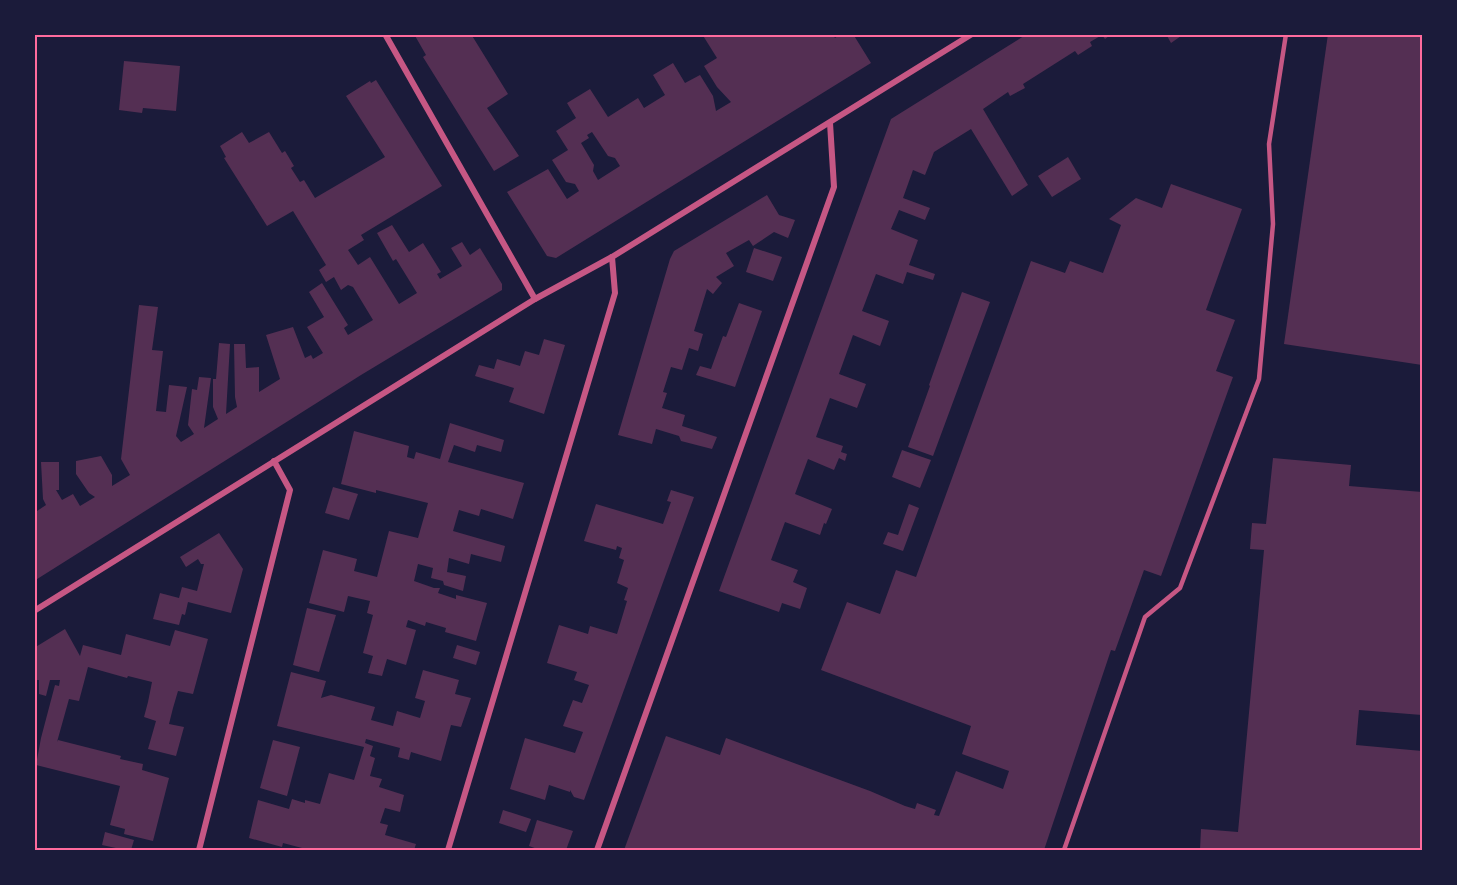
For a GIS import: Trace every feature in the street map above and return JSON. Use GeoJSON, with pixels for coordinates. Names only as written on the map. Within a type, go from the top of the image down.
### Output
{"type":"FeatureCollection","features":[{"type":"Feature","properties":{"kind":"street"},"geometry":{"type":"LineString","coordinates":[[385,34],[535,299]]}},
{"type":"Feature","properties":{"kind":"street"},"geometry":{"type":"LineString","coordinates":[[34,611],[535,299],[612,257],[972,34]]}},
{"type":"Feature","properties":{"kind":"street"},"geometry":{"type":"LineString","coordinates":[[597,850],[834,187],[830,123]]}},
{"type":"Feature","properties":{"kind":"street"},"geometry":{"type":"LineString","coordinates":[[448,850],[615,292],[612,257]]}},
{"type":"Feature","properties":{"kind":"street"},"geometry":{"type":"LineString","coordinates":[[198,850],[290,490],[274,461]]}},
{"type":"Feature","properties":{"kind":"lane"},"geometry":{"type":"LineString","coordinates":[[1064,850],[1145,617],[1180,588],[1259,379],[1273,224],[1269,144],[1286,34]]}},
{"type":"Feature","properties":{"kind":"building"},"geometry":{"type":"Polygon","coordinates":[[[414,34],[471,34],[508,94],[487,108],[519,156],[494,171],[423,57],[426,55],[414,34]]]}},
{"type":"Feature","properties":{"kind":"building"},"geometry":{"type":"Polygon","coordinates":[[[702,34],[832,34],[835,38],[841,34],[853,34],[871,63],[556,258],[547,256],[507,192],[548,169],[567,199],[579,191],[575,184],[566,182],[552,160],[568,150],[556,131],[576,118],[567,103],[590,89],[608,117],[638,98],[644,108],[665,95],[653,75],[673,63],[685,83],[700,75],[713,96],[716,111],[731,102],[717,87],[704,66],[717,58],[702,34]],[[592,132],[587,135],[589,138],[581,143],[594,165],[593,171],[598,180],[620,166],[615,158],[608,156],[592,132]]]}},
{"type":"Feature","properties":{"kind":"building"},"geometry":{"type":"Polygon","coordinates":[[[1027,34],[1112,34],[1105,39],[1102,35],[1090,42],[1092,46],[1078,55],[1075,51],[1023,84],[1025,88],[1010,96],[1008,92],[983,109],[1028,185],[1012,196],[971,129],[934,152],[925,175],[913,170],[903,198],[930,208],[925,220],[899,210],[891,229],[918,240],[909,265],[935,274],[933,280],[907,272],[903,284],[876,274],[862,311],[889,321],[880,346],[853,335],[839,374],[866,384],[857,408],[830,398],[816,437],[843,446],[841,452],[847,454],[845,461],[839,458],[834,470],[808,459],[795,494],[832,509],[820,535],[785,522],[771,560],[798,570],[793,582],[807,588],[800,609],[782,603],[779,612],[719,591],[891,119],[1027,34]]]}},
{"type":"Feature","properties":{"kind":"building"},"geometry":{"type":"Polygon","coordinates":[[[1166,34],[1184,34],[1171,43],[1166,34]]]}},
{"type":"Feature","properties":{"kind":"building"},"geometry":{"type":"Polygon","coordinates":[[[1328,34],[1422,34],[1422,365],[1284,344],[1328,34]]]}},
{"type":"Feature","properties":{"kind":"building"},"geometry":{"type":"Polygon","coordinates":[[[124,61],[180,66],[176,111],[143,108],[142,113],[119,110],[124,61]]]}},
{"type":"Feature","properties":{"kind":"building"},"geometry":{"type":"Polygon","coordinates":[[[376,80],[442,186],[361,235],[364,240],[348,250],[358,265],[370,257],[399,304],[417,293],[396,259],[393,261],[377,233],[392,225],[409,252],[423,243],[441,272],[437,274],[440,279],[462,266],[451,248],[462,242],[470,255],[480,248],[502,284],[502,290],[361,375],[34,581],[34,513],[46,505],[43,499],[41,462],[59,462],[59,490],[56,490],[62,500],[73,494],[80,506],[95,497],[89,493],[76,474],[76,461],[101,456],[112,475],[112,486],[130,475],[121,459],[139,305],[158,307],[152,350],[163,351],[156,411],[166,412],[169,385],[187,387],[176,436],[181,442],[194,434],[188,425],[192,389],[197,390],[199,377],[211,378],[204,428],[218,419],[213,407],[213,379],[216,379],[219,343],[230,344],[226,414],[237,407],[234,344],[245,344],[246,368],[259,367],[259,392],[280,379],[266,335],[293,327],[305,358],[311,355],[313,359],[323,353],[307,327],[324,317],[309,292],[322,283],[348,325],[344,328],[348,335],[373,320],[353,287],[348,285],[341,290],[334,277],[326,282],[319,270],[326,265],[293,211],[267,226],[224,158],[226,157],[220,146],[242,132],[249,143],[269,132],[282,153],[285,151],[294,166],[291,168],[300,182],[304,180],[315,198],[385,157],[346,96],[370,81],[371,83],[376,80]]]}},
{"type":"Feature","properties":{"kind":"building"},"geometry":{"type":"Polygon","coordinates":[[[1068,157],[1081,179],[1052,197],[1038,176],[1068,157]]]}},
{"type":"Feature","properties":{"kind":"building"},"geometry":{"type":"Polygon","coordinates":[[[1171,184],[1242,209],[1206,310],[1235,320],[1216,371],[1233,377],[1161,576],[1144,570],[1115,651],[1111,650],[1044,850],[624,850],[666,736],[720,755],[726,738],[905,806],[915,809],[917,803],[936,810],[934,815],[939,816],[956,771],[1003,789],[1009,771],[962,754],[971,726],[821,670],[847,602],[880,614],[896,570],[916,577],[1031,261],[1065,273],[1070,261],[1103,273],[1121,225],[1109,219],[1136,198],[1162,208],[1171,184]]]}},
{"type":"Feature","properties":{"kind":"building"},"geometry":{"type":"Polygon","coordinates":[[[767,195],[779,215],[795,220],[788,238],[774,232],[753,246],[749,240],[726,253],[734,266],[716,277],[722,283],[713,294],[707,289],[694,331],[703,334],[698,351],[689,348],[682,370],[671,367],[663,392],[667,393],[662,408],[685,415],[682,426],[717,437],[712,449],[681,441],[679,436],[656,429],[652,444],[618,435],[674,251],[767,195]]]}},
{"type":"Feature","properties":{"kind":"building"},"geometry":{"type":"Polygon","coordinates":[[[754,248],[782,257],[773,281],[746,272],[754,248]]]}},
{"type":"Feature","properties":{"kind":"building"},"geometry":{"type":"Polygon","coordinates":[[[962,292],[990,302],[933,456],[908,447],[962,292]]]}},
{"type":"Feature","properties":{"kind":"building"},"geometry":{"type":"Polygon","coordinates":[[[739,303],[762,311],[735,387],[696,375],[700,366],[711,369],[723,336],[726,337],[739,303]]]}},
{"type":"Feature","properties":{"kind":"building"},"geometry":{"type":"Polygon","coordinates":[[[544,339],[565,345],[544,414],[509,402],[514,388],[475,376],[479,365],[494,369],[497,359],[520,366],[525,351],[539,355],[544,339]]]}},
{"type":"Feature","properties":{"kind":"building"},"geometry":{"type":"Polygon","coordinates":[[[450,423],[504,440],[501,452],[477,445],[475,452],[454,445],[448,462],[524,483],[513,519],[481,509],[479,516],[459,510],[453,531],[505,546],[501,562],[471,554],[469,564],[449,558],[447,572],[466,576],[463,591],[431,578],[433,568],[418,564],[414,581],[440,588],[438,593],[456,599],[456,595],[487,603],[476,641],[445,632],[446,628],[426,622],[425,626],[408,620],[406,627],[416,630],[406,665],[387,659],[382,676],[368,673],[373,656],[363,653],[373,615],[367,613],[370,601],[348,596],[344,612],[309,603],[323,550],[357,559],[354,571],[377,577],[389,531],[418,538],[428,503],[341,484],[354,431],[409,446],[407,457],[414,459],[416,452],[440,459],[450,423]]]}},
{"type":"Feature","properties":{"kind":"building"},"geometry":{"type":"Polygon","coordinates":[[[902,450],[931,460],[920,488],[892,477],[902,450]]]}},
{"type":"Feature","properties":{"kind":"building"},"geometry":{"type":"Polygon","coordinates":[[[1273,458],[1351,465],[1349,486],[1422,492],[1422,715],[1359,710],[1356,745],[1422,751],[1422,850],[1200,850],[1201,829],[1238,832],[1264,550],[1250,549],[1252,523],[1266,524],[1273,458]]]}},
{"type":"Feature","properties":{"kind":"building"},"geometry":{"type":"Polygon","coordinates":[[[333,487],[358,494],[349,520],[325,513],[333,487]]]}},
{"type":"Feature","properties":{"kind":"building"},"geometry":{"type":"Polygon","coordinates":[[[671,490],[694,497],[584,800],[574,797],[570,790],[570,792],[549,785],[545,800],[510,789],[525,738],[575,753],[583,732],[563,726],[573,700],[582,703],[589,685],[574,680],[577,672],[547,663],[559,625],[588,634],[590,626],[617,634],[627,601],[624,600],[628,588],[617,583],[624,560],[619,558],[622,548],[617,546],[616,550],[584,541],[596,504],[663,524],[671,502],[667,501],[671,490]]]}},
{"type":"Feature","properties":{"kind":"building"},"geometry":{"type":"Polygon","coordinates":[[[909,504],[919,508],[903,551],[883,544],[888,532],[898,535],[909,504]]]}},
{"type":"Feature","properties":{"kind":"building"},"geometry":{"type":"Polygon","coordinates":[[[219,533],[243,569],[231,613],[188,602],[185,615],[182,614],[179,625],[153,619],[160,593],[179,598],[182,587],[197,591],[204,564],[201,564],[198,559],[186,567],[180,557],[219,533]]]}},
{"type":"Feature","properties":{"kind":"building"},"geometry":{"type":"Polygon","coordinates":[[[307,608],[336,615],[319,672],[293,665],[307,608]]]}},
{"type":"Feature","properties":{"kind":"building"},"geometry":{"type":"Polygon","coordinates":[[[65,629],[80,656],[83,645],[121,655],[126,634],[170,646],[175,630],[208,639],[193,694],[178,691],[173,708],[169,724],[184,727],[176,756],[148,749],[156,721],[144,717],[152,682],[128,676],[127,678],[88,667],[79,701],[69,699],[57,742],[58,740],[121,756],[120,759],[143,764],[142,770],[169,778],[153,841],[124,834],[125,829],[110,825],[120,786],[36,765],[55,685],[59,686],[60,680],[50,680],[46,696],[39,694],[39,680],[34,680],[34,648],[65,629]]]}},
{"type":"Feature","properties":{"kind":"building"},"geometry":{"type":"Polygon","coordinates":[[[457,645],[480,652],[476,665],[453,658],[457,645]]]}},
{"type":"Feature","properties":{"kind":"building"},"geometry":{"type":"Polygon","coordinates":[[[423,670],[459,680],[455,694],[471,698],[461,727],[451,725],[441,761],[411,752],[409,760],[398,757],[400,748],[366,739],[365,743],[373,746],[370,756],[375,758],[370,776],[382,779],[379,787],[404,795],[400,812],[385,808],[380,823],[388,825],[385,835],[416,844],[414,850],[301,850],[302,848],[283,843],[282,847],[249,838],[258,800],[289,809],[292,799],[320,804],[329,773],[354,780],[364,747],[277,726],[291,672],[326,681],[321,698],[331,695],[375,707],[371,720],[393,726],[397,711],[420,718],[425,701],[415,698],[423,670]]]}},
{"type":"Feature","properties":{"kind":"building"},"geometry":{"type":"Polygon","coordinates":[[[273,740],[300,747],[287,796],[260,788],[273,740]]]}},
{"type":"Feature","properties":{"kind":"building"},"geometry":{"type":"Polygon","coordinates":[[[503,810],[531,819],[526,832],[499,823],[503,810]]]}},
{"type":"Feature","properties":{"kind":"building"},"geometry":{"type":"Polygon","coordinates":[[[537,820],[573,831],[566,850],[540,850],[529,846],[537,820]]]}},
{"type":"Feature","properties":{"kind":"building"},"geometry":{"type":"Polygon","coordinates":[[[105,832],[134,840],[131,850],[102,845],[105,832]]]}}]}
